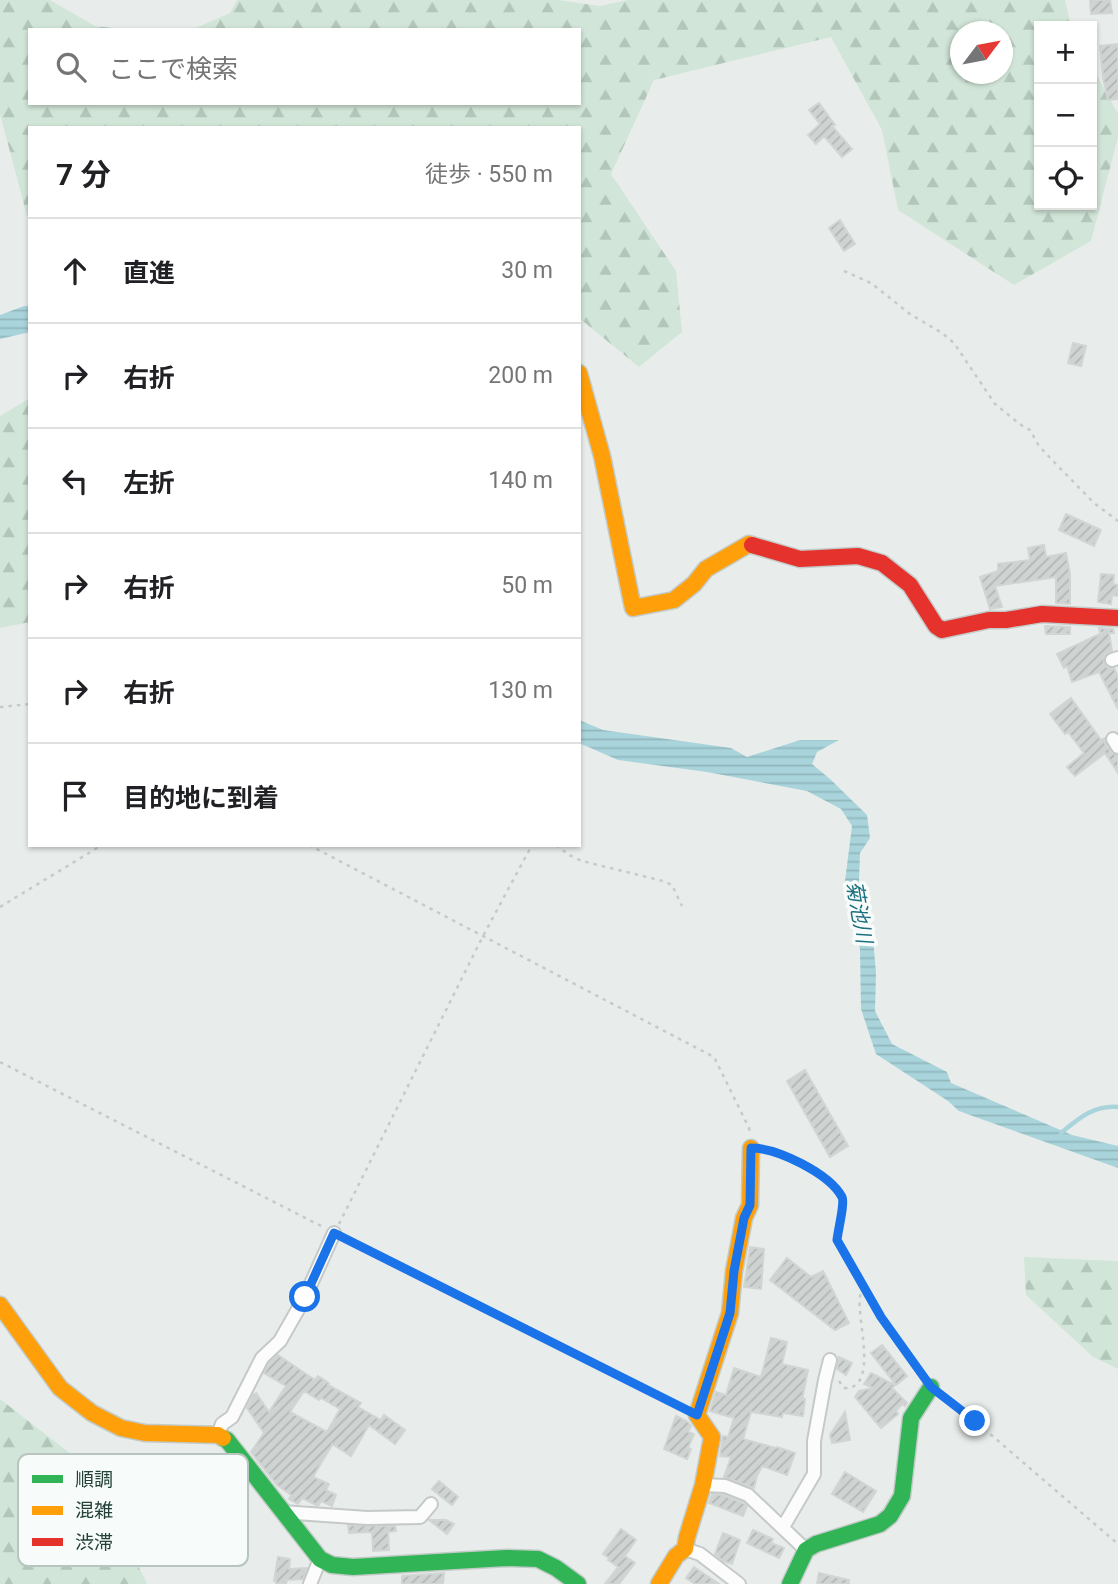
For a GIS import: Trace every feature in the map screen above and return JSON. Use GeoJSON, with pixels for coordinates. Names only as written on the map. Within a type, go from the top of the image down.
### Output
{"type":"FeatureCollection","features":[{"type":"Feature","properties":{"kind":"street"},"geometry":{"type":"LineString","coordinates":[[581,380],[602,456],[633,608],[674,600],[694,584],[706,569],[749,544],[800,559],[858,556],[882,563],[910,584],[936,626],[942,629],[1042,614],[1118,618]]}},
{"type":"Feature","properties":{"kind":"street"},"geometry":{"type":"LineString","coordinates":[[659,1584],[676,1556],[685,1549],[703,1485],[712,1437],[697,1415],[730,1313],[734,1271],[744,1218],[750,1205],[751,1148]]}},
{"type":"Feature","properties":{"kind":"street"},"geometry":{"type":"LineString","coordinates":[[218,1435],[222,1424],[232,1417],[262,1358],[280,1341],[305,1297],[334,1233]]}},
{"type":"Feature","properties":{"kind":"street"},"geometry":{"type":"LineString","coordinates":[[0,1305],[60,1388],[92,1413],[121,1428],[145,1433],[218,1435],[227,1440],[238,1454]]}},
{"type":"Feature","properties":{"kind":"street"},"geometry":{"type":"LineString","coordinates":[[783,1527],[814,1474],[814,1441],[830,1360]]}},
{"type":"Feature","properties":{"kind":"street"},"geometry":{"type":"LineString","coordinates":[[790,1584],[806,1550],[816,1544],[880,1524],[890,1516],[902,1496],[912,1418],[931,1387]]}},
{"type":"Feature","properties":{"kind":"street"},"geometry":{"type":"LineString","coordinates":[[248,1467],[320,1559],[332,1565],[353,1567],[538,1559],[578,1584]]}},
{"type":"Feature","properties":{"kind":"street"},"geometry":{"type":"LineString","coordinates":[[703,1485],[725,1486],[748,1495],[806,1550]]}},
{"type":"Feature","properties":{"kind":"street"},"geometry":{"type":"LineString","coordinates":[[282,1512],[420,1517],[430,1504]]}},
{"type":"Feature","properties":{"kind":"street"},"geometry":{"type":"LineString","coordinates":[[685,1549],[700,1554],[739,1584]]}},
{"type":"Feature","properties":{"kind":"street"},"geometry":{"type":"LineString","coordinates":[[310,1584],[320,1559]]}},
{"type":"Feature","properties":{"kind":"path"},"geometry":{"type":"LineString","coordinates":[[844,271],[871,282],[910,314],[942,333],[954,344],[995,404],[1030,430],[1055,463],[1094,503],[1118,521]]}},
{"type":"Feature","properties":{"kind":"path"},"geometry":{"type":"LineString","coordinates":[[0,707],[28,704]]}},
{"type":"Feature","properties":{"kind":"path"},"geometry":{"type":"LineString","coordinates":[[0,907],[99,847]]}},
{"type":"Feature","properties":{"kind":"path"},"geometry":{"type":"LineString","coordinates":[[313,847],[714,1057],[749,1128],[751,1148],[761,1148],[814,1169],[843,1198],[837,1240],[881,1317],[931,1387],[975,1421],[1118,1544]]}},
{"type":"Feature","properties":{"kind":"path"},"geometry":{"type":"LineString","coordinates":[[334,1233],[483,936],[531,847]]}},
{"type":"Feature","properties":{"kind":"path"},"geometry":{"type":"LineString","coordinates":[[559,847],[583,861],[672,885],[682,906]]}},
{"type":"Feature","properties":{"kind":"path"},"geometry":{"type":"LineString","coordinates":[[0,1062],[697,1415]]}},
{"type":"Feature","properties":{"kind":"path"},"geometry":{"type":"LineString","coordinates":[[830,1360],[835,1359],[837,1378],[844,1388],[855,1386],[862,1377],[863,1334],[859,1304],[860,1293],[865,1288]]}},
{"type":"Feature","properties":{"kind":"green space"},"geometry":{"type":"Polygon","coordinates":[[[0,0],[50,0],[95,26],[114,28],[28,28],[28,105],[581,105],[581,28],[196,28],[230,13],[237,0],[558,0],[600,6],[628,0],[1065,0],[1070,21],[1034,21],[1034,210],[1097,210],[1097,75],[1118,114],[1118,137],[1091,241],[1014,285],[898,210],[882,130],[831,37],[654,80],[611,174],[676,271],[682,332],[639,367],[581,320],[581,126],[28,126],[28,216],[0,114],[0,0]]]}},
{"type":"Feature","properties":{"kind":"green space"},"geometry":{"type":"Polygon","coordinates":[[[28,399],[28,622],[0,628],[0,416],[28,399]]]}},
{"type":"Feature","properties":{"kind":"green space"},"geometry":{"type":"Polygon","coordinates":[[[1024,1257],[1118,1261],[1118,1369],[1093,1357],[1026,1295],[1024,1257]]]}},
{"type":"Feature","properties":{"kind":"green space"},"geometry":{"type":"Polygon","coordinates":[[[0,1399],[71,1454],[18,1454],[18,1566],[138,1566],[147,1584],[0,1584],[0,1399]]]}},
{"type":"Feature","properties":{"kind":"water"},"geometry":{"type":"Polygon","coordinates":[[[28,306],[28,332],[0,339],[0,315],[28,306]]]}},
{"type":"Feature","properties":{"kind":"water","name":"菊池川"},"geometry":{"type":"Polygon","coordinates":[[[581,721],[603,730],[731,748],[747,757],[800,740],[839,740],[817,752],[812,764],[867,815],[870,838],[860,853],[859,882],[873,939],[875,1011],[892,1044],[947,1072],[951,1083],[1072,1135],[1118,1146],[1118,1168],[959,1111],[876,1054],[861,1009],[860,949],[845,881],[852,826],[841,809],[807,791],[707,772],[618,760],[581,744],[581,721]]]}},
{"type":"Feature","properties":{"kind":"building"},"geometry":{"type":"Polygon","coordinates":[[[1090,0],[1110,0],[1112,13],[1091,14],[1090,0]]]}},
{"type":"Feature","properties":{"kind":"building"},"geometry":{"type":"Polygon","coordinates":[[[1118,44],[1118,99],[1108,100],[1100,46],[1118,44]]]}},
{"type":"Feature","properties":{"kind":"building"},"geometry":{"type":"Polygon","coordinates":[[[819,103],[835,125],[832,126],[852,149],[842,157],[824,136],[816,144],[808,135],[820,124],[809,110],[819,103]]]}},
{"type":"Feature","properties":{"kind":"building"},"geometry":{"type":"Polygon","coordinates":[[[840,220],[855,244],[844,251],[829,228],[840,220]]]}},
{"type":"Feature","properties":{"kind":"building"},"geometry":{"type":"Polygon","coordinates":[[[1073,343],[1086,346],[1081,366],[1068,363],[1073,343]]]}},
{"type":"Feature","properties":{"kind":"building"},"geometry":{"type":"Polygon","coordinates":[[[1066,514],[1101,530],[1094,546],[1059,530],[1066,514]]]}},
{"type":"Feature","properties":{"kind":"building"},"geometry":{"type":"Polygon","coordinates":[[[1044,545],[1046,557],[1066,553],[1070,574],[1070,604],[1056,603],[1056,577],[995,586],[1002,607],[990,609],[980,577],[998,571],[998,564],[1030,560],[1028,548],[1044,545]]]}},
{"type":"Feature","properties":{"kind":"building"},"geometry":{"type":"Polygon","coordinates":[[[1101,574],[1114,575],[1113,584],[1118,585],[1118,596],[1112,595],[1111,604],[1098,602],[1101,574]]]}},
{"type":"Feature","properties":{"kind":"building"},"geometry":{"type":"Polygon","coordinates":[[[1045,626],[1070,627],[1070,634],[1046,634],[1045,626]]]}},
{"type":"Feature","properties":{"kind":"building"},"geometry":{"type":"Polygon","coordinates":[[[1099,628],[1113,629],[1114,633],[1109,633],[1112,651],[1105,655],[1104,662],[1107,667],[1114,668],[1118,677],[1118,709],[1099,672],[1072,682],[1067,666],[1064,668],[1057,654],[1102,633],[1099,628]]]}},
{"type":"Feature","properties":{"kind":"building"},"geometry":{"type":"Polygon","coordinates":[[[1071,698],[1101,740],[1105,738],[1111,752],[1118,756],[1118,773],[1105,753],[1075,776],[1067,767],[1084,753],[1050,714],[1071,698]]]}},
{"type":"Feature","properties":{"kind":"building"},"geometry":{"type":"Polygon","coordinates":[[[805,1070],[848,1146],[830,1157],[787,1081],[805,1070]]]}},
{"type":"Feature","properties":{"kind":"building"},"geometry":{"type":"Polygon","coordinates":[[[750,1247],[764,1249],[761,1289],[744,1287],[750,1247]]]}},
{"type":"Feature","properties":{"kind":"building"},"geometry":{"type":"Polygon","coordinates":[[[787,1258],[811,1277],[823,1271],[849,1323],[835,1330],[770,1280],[787,1258]]]}},
{"type":"Feature","properties":{"kind":"building"},"geometry":{"type":"Polygon","coordinates":[[[771,1338],[787,1342],[782,1364],[808,1370],[802,1400],[805,1399],[803,1416],[783,1413],[782,1417],[751,1412],[743,1439],[795,1453],[787,1475],[762,1466],[754,1488],[724,1477],[731,1457],[720,1456],[723,1436],[728,1437],[734,1418],[710,1411],[716,1392],[726,1395],[734,1368],[761,1377],[771,1338]]]}},
{"type":"Feature","properties":{"kind":"building"},"geometry":{"type":"Polygon","coordinates":[[[882,1345],[907,1376],[896,1385],[871,1353],[882,1345]]]}},
{"type":"Feature","properties":{"kind":"building"},"geometry":{"type":"Polygon","coordinates":[[[278,1355],[315,1380],[318,1376],[329,1383],[328,1385],[361,1403],[358,1407],[381,1420],[384,1415],[405,1430],[395,1444],[369,1425],[351,1456],[332,1444],[313,1477],[329,1484],[326,1490],[336,1495],[332,1506],[321,1501],[318,1506],[302,1498],[298,1504],[289,1499],[291,1495],[277,1485],[251,1452],[264,1433],[247,1408],[253,1395],[256,1393],[269,1412],[286,1386],[264,1373],[269,1363],[278,1355]],[[304,1391],[290,1412],[327,1432],[340,1409],[321,1398],[319,1400],[304,1391]]]}},
{"type":"Feature","properties":{"kind":"building"},"geometry":{"type":"Polygon","coordinates":[[[839,1357],[852,1363],[846,1375],[837,1369],[839,1357]]]}},
{"type":"Feature","properties":{"kind":"building"},"geometry":{"type":"Polygon","coordinates":[[[871,1373],[895,1385],[892,1388],[907,1403],[905,1406],[902,1404],[896,1411],[898,1414],[881,1428],[855,1397],[859,1391],[873,1388],[864,1384],[871,1373]]]}},
{"type":"Feature","properties":{"kind":"building"},"geometry":{"type":"Polygon","coordinates":[[[845,1412],[850,1440],[832,1443],[830,1435],[845,1412]]]}},
{"type":"Feature","properties":{"kind":"building"},"geometry":{"type":"Polygon","coordinates":[[[676,1416],[688,1422],[691,1426],[688,1432],[694,1434],[687,1459],[664,1449],[676,1416]]]}},
{"type":"Feature","properties":{"kind":"building"},"geometry":{"type":"Polygon","coordinates":[[[845,1472],[876,1491],[863,1512],[832,1494],[845,1472]]]}},
{"type":"Feature","properties":{"kind":"building"},"geometry":{"type":"Polygon","coordinates":[[[439,1481],[458,1497],[452,1505],[432,1489],[439,1481]]]}},
{"type":"Feature","properties":{"kind":"building"},"geometry":{"type":"Polygon","coordinates":[[[712,1494],[723,1495],[743,1503],[747,1506],[743,1516],[709,1503],[712,1494]]]}},
{"type":"Feature","properties":{"kind":"building"},"geometry":{"type":"Polygon","coordinates":[[[429,1520],[446,1520],[454,1524],[447,1534],[429,1520]]]}},
{"type":"Feature","properties":{"kind":"building"},"geometry":{"type":"Polygon","coordinates":[[[348,1525],[395,1526],[396,1531],[388,1532],[389,1550],[373,1551],[372,1532],[349,1533],[348,1525]]]}},
{"type":"Feature","properties":{"kind":"building"},"geometry":{"type":"Polygon","coordinates":[[[621,1529],[636,1540],[625,1556],[635,1563],[619,1584],[605,1584],[618,1567],[603,1554],[621,1529]]]}},
{"type":"Feature","properties":{"kind":"building"},"geometry":{"type":"Polygon","coordinates":[[[753,1530],[773,1539],[771,1543],[784,1548],[779,1558],[747,1543],[753,1530]]]}},
{"type":"Feature","properties":{"kind":"building"},"geometry":{"type":"Polygon","coordinates":[[[723,1533],[740,1540],[732,1564],[715,1554],[723,1533]]]}},
{"type":"Feature","properties":{"kind":"building"},"geometry":{"type":"Polygon","coordinates":[[[278,1557],[290,1559],[289,1569],[307,1568],[303,1579],[276,1584],[274,1581],[278,1557]]]}},
{"type":"Feature","properties":{"kind":"building"},"geometry":{"type":"Polygon","coordinates":[[[694,1567],[719,1584],[695,1584],[686,1578],[694,1567]]]}},
{"type":"Feature","properties":{"kind":"building"},"geometry":{"type":"Polygon","coordinates":[[[444,1573],[443,1584],[402,1584],[402,1576],[444,1573]]]}},
{"type":"Feature","properties":{"kind":"building"},"geometry":{"type":"Polygon","coordinates":[[[819,1573],[849,1580],[849,1584],[817,1584],[819,1573]]]}},
{"type":"Feature","properties":{"kind":"waterway"},"geometry":{"type":"LineString","coordinates":[[1061,1133],[1094,1110],[1118,1107]]}},
{"type":"Feature","properties":{"kind":"traffic: fast"},"geometry":{"type":"LineString","coordinates":[[790,1584],[806,1550],[816,1544],[880,1524],[890,1516],[902,1496],[911,1418],[931,1387]]}},
{"type":"Feature","properties":{"kind":"traffic: fast"},"geometry":{"type":"LineString","coordinates":[[223,1438],[238,1454]]}},
{"type":"Feature","properties":{"kind":"traffic: fast"},"geometry":{"type":"LineString","coordinates":[[248,1467],[320,1559],[332,1565],[353,1567],[506,1558],[538,1559],[578,1584]]}},
{"type":"Feature","properties":{"kind":"traffic: slow"},"geometry":{"type":"LineString","coordinates":[[581,380],[602,456],[633,608],[674,600],[694,584],[706,569],[749,544],[752,545]]}},
{"type":"Feature","properties":{"kind":"traffic: slow"},"geometry":{"type":"LineString","coordinates":[[659,1584],[676,1556],[685,1549],[703,1485],[712,1437],[697,1415],[730,1313],[734,1271],[744,1218],[750,1205],[751,1148]]}},
{"type":"Feature","properties":{"kind":"traffic: slow"},"geometry":{"type":"LineString","coordinates":[[0,1305],[60,1388],[92,1413],[121,1428],[145,1433],[218,1435],[223,1438]]}},
{"type":"Feature","properties":{"kind":"traffic: jam"},"geometry":{"type":"LineString","coordinates":[[752,545],[800,559],[858,556],[882,563],[910,585],[936,626],[942,630],[989,620],[1042,614],[1118,618]]}},
{"type":"Feature","properties":{"kind":"route"},"geometry":{"type":"LineString","coordinates":[[305,1297],[334,1233],[697,1415],[730,1313],[734,1271],[744,1218],[750,1205],[751,1148],[761,1148],[814,1169],[843,1198],[837,1240],[881,1317],[931,1387],[975,1421]]}}]}
